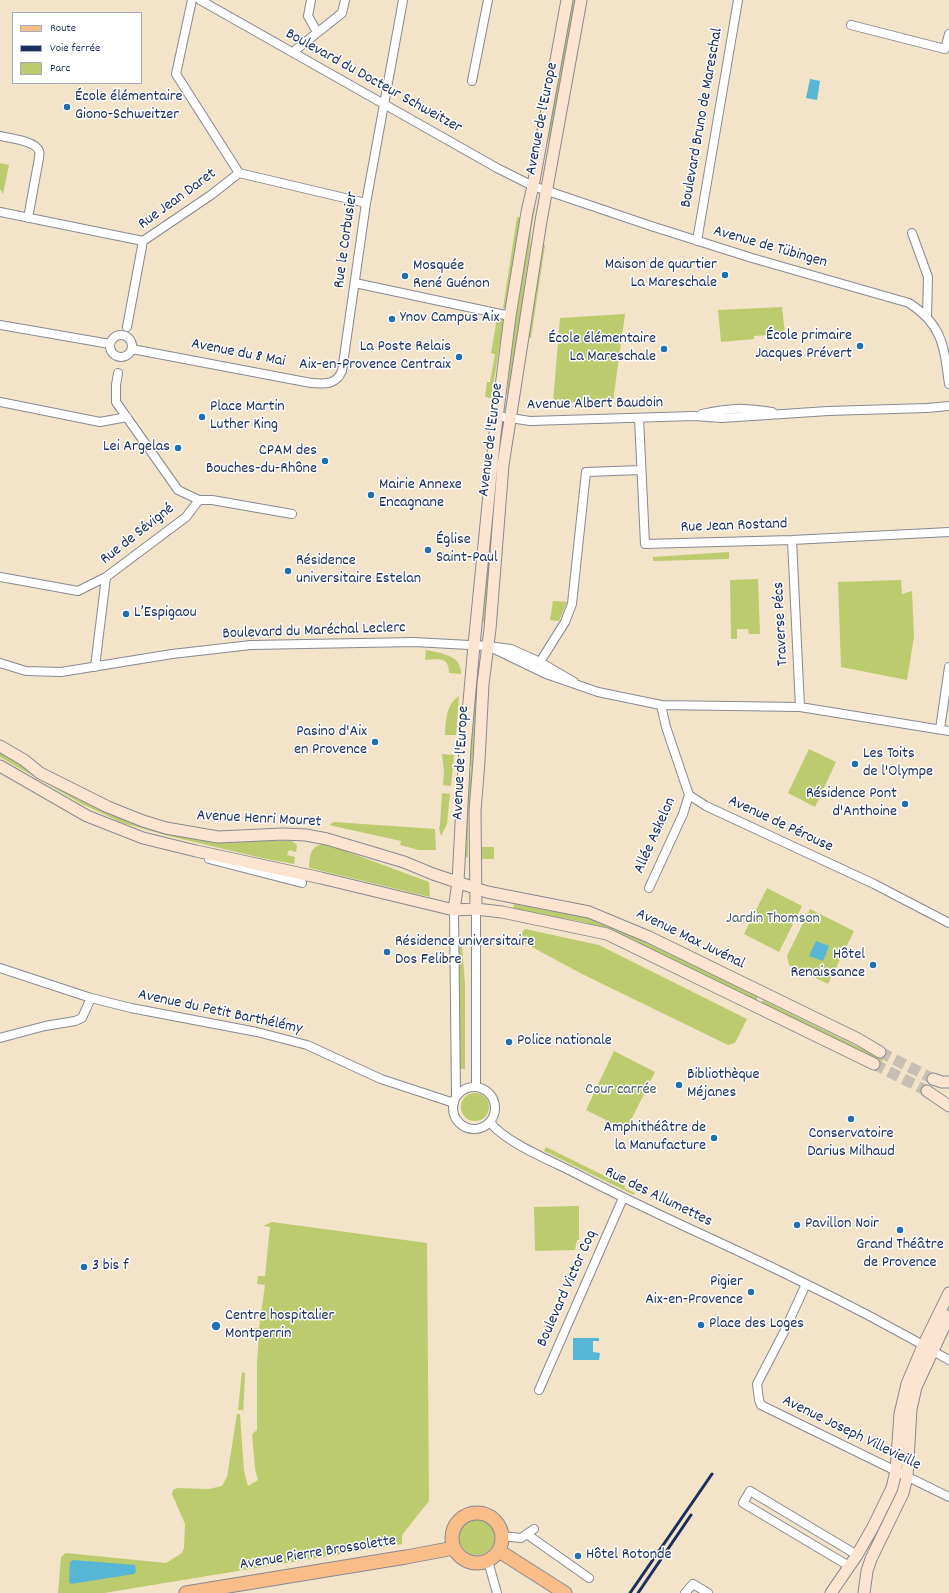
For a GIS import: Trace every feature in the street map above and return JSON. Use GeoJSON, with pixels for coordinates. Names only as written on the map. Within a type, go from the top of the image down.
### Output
{"type":"FeatureCollection","features":[{"type":"Feature","properties":{"kind":"main road","name":"Avenue de l'Europe"},"geometry":{"type":"LineString","coordinates":[[454,910],[458,882],[465,747],[497,416],[510,316],[527,212],[567,0]]}},
{"type":"Feature","properties":{"kind":"main road","name":"Avenue de l'Europe"},"geometry":{"type":"LineString","coordinates":[[476,910],[475,811],[483,684],[488,646],[503,465],[546,190],[581,0]]}},
{"type":"Feature","properties":{"kind":"main road","name":"Avenue Henri Mouret"},"geometry":{"type":"LineString","coordinates":[[0,746],[24,760],[40,773],[108,807],[143,821],[166,828],[218,837],[283,834],[306,835],[327,839],[404,862],[433,874],[476,888]]}},
{"type":"Feature","properties":{"kind":"main road"},"geometry":{"type":"LineString","coordinates":[[0,766],[87,816],[144,838],[454,910]]}},
{"type":"Feature","properties":{"kind":"main road","name":"Avenue Max Juvénal"},"geometry":{"type":"LineString","coordinates":[[476,888],[487,892],[590,912],[608,919],[649,937],[880,1052]]}},
{"type":"Feature","properties":{"kind":"main road","name":"Avenue Max Juvénal"},"geometry":{"type":"LineString","coordinates":[[454,910],[502,912],[607,934],[874,1064]]}},
{"type":"Feature","properties":{"kind":"main road"},"geometry":{"type":"LineString","coordinates":[[933,1079],[942,1082],[949,1082]]}},
{"type":"Feature","properties":{"kind":"main road"},"geometry":{"type":"LineString","coordinates":[[927,1091],[949,1106]]}},
{"type":"Feature","properties":{"kind":"main road"},"geometry":{"type":"LineString","coordinates":[[864,1593],[867,1571],[871,1559],[903,1493],[907,1477],[911,1409],[916,1387],[928,1348],[949,1293]]}},
{"type":"Feature","properties":{"kind":"main road"},"geometry":{"type":"LineString","coordinates":[[835,1590],[857,1555],[886,1501],[896,1471],[900,1414],[907,1384],[949,1316]]}},
{"type":"Feature","properties":{"kind":"main road"},"geometry":{"type":"LineString","coordinates":[[474,1514],[485,1515],[493,1520],[499,1527],[502,1536],[499,1551],[488,1561],[480,1563],[472,1563],[464,1560],[458,1555],[452,1540],[453,1532],[462,1518],[474,1514]]}},
{"type":"Feature","properties":{"kind":"main road","name":"Avenue Pierre Brossolette"},"geometry":{"type":"LineString","coordinates":[[186,1593],[454,1548]]}},
{"type":"Feature","properties":{"kind":"main road"},"geometry":{"type":"LineString","coordinates":[[499,1551],[565,1593]]}},
{"type":"Feature","properties":{"kind":"street"},"geometry":{"type":"LineString","coordinates":[[192,0],[176,74],[239,172],[366,203]]}},
{"type":"Feature","properties":{"kind":"street","name":"Boulevard du Docteur Schweitzer"},"geometry":{"type":"LineString","coordinates":[[200,0],[497,168],[533,186]]}},
{"type":"Feature","properties":{"kind":"street"},"geometry":{"type":"LineString","coordinates":[[311,0],[308,16],[317,32]]}},
{"type":"Feature","properties":{"kind":"street"},"geometry":{"type":"LineString","coordinates":[[292,52],[342,13],[345,0]]}},
{"type":"Feature","properties":{"kind":"street","name":"Rue le Corbusier"},"geometry":{"type":"LineString","coordinates":[[338,380],[342,371],[366,203],[403,0]]}},
{"type":"Feature","properties":{"kind":"street"},"geometry":{"type":"LineString","coordinates":[[472,81],[488,0]]}},
{"type":"Feature","properties":{"kind":"street","name":"Boulevard Bruno de Mareschal"},"geometry":{"type":"LineString","coordinates":[[697,241],[738,0]]}},
{"type":"Feature","properties":{"kind":"street"},"geometry":{"type":"LineString","coordinates":[[851,25],[947,50],[949,34]]}},
{"type":"Feature","properties":{"kind":"street"},"geometry":{"type":"LineString","coordinates":[[0,136],[28,142],[36,146],[39,151],[28,218]]}},
{"type":"Feature","properties":{"kind":"street","name":"Rue Jean Daret"},"geometry":{"type":"LineString","coordinates":[[127,326],[143,241],[211,195],[239,172]]}},
{"type":"Feature","properties":{"kind":"street","name":"Avenue de Tübingen"},"geometry":{"type":"LineString","coordinates":[[533,186],[752,258],[903,300],[917,307],[927,316],[937,330],[942,344],[949,384]]}},
{"type":"Feature","properties":{"kind":"street"},"geometry":{"type":"LineString","coordinates":[[0,212],[143,241]]}},
{"type":"Feature","properties":{"kind":"street"},"geometry":{"type":"LineString","coordinates":[[912,233],[928,277],[927,316]]}},
{"type":"Feature","properties":{"kind":"street"},"geometry":{"type":"LineString","coordinates":[[355,283],[510,316]]}},
{"type":"Feature","properties":{"kind":"street"},"geometry":{"type":"LineString","coordinates":[[0,325],[110,344]]}},
{"type":"Feature","properties":{"kind":"street"},"geometry":{"type":"LineString","coordinates":[[122,335],[130,339],[132,348],[126,356],[120,358],[113,355],[110,344],[115,336],[122,335]]}},
{"type":"Feature","properties":{"kind":"street","name":"Avenue du 8 Mai"},"geometry":{"type":"LineString","coordinates":[[132,348],[311,383],[326,384],[338,380]]}},
{"type":"Feature","properties":{"kind":"street"},"geometry":{"type":"LineString","coordinates":[[118,374],[116,385],[116,402],[178,490],[199,500],[219,501],[292,514]]}},
{"type":"Feature","properties":{"kind":"street"},"geometry":{"type":"LineString","coordinates":[[0,402],[100,422],[127,417]]}},
{"type":"Feature","properties":{"kind":"street","name":"Avenue Albert Baudoin"},"geometry":{"type":"LineString","coordinates":[[497,416],[530,422],[694,416],[722,409],[742,408],[786,414],[949,406]]}},
{"type":"Feature","properties":{"kind":"street","name":"Rue Jean Rostand"},"geometry":{"type":"LineString","coordinates":[[639,418],[645,544],[792,540],[949,532]]}},
{"type":"Feature","properties":{"kind":"street"},"geometry":{"type":"LineString","coordinates":[[540,662],[565,622],[572,604],[586,472],[641,470]]}},
{"type":"Feature","properties":{"kind":"street","name":"Rue de Sévigné"},"geometry":{"type":"LineString","coordinates":[[95,667],[106,577],[186,516],[199,500]]}},
{"type":"Feature","properties":{"kind":"street","name":"Traverse Pécs"},"geometry":{"type":"LineString","coordinates":[[792,540],[800,707]]}},
{"type":"Feature","properties":{"kind":"street"},"geometry":{"type":"LineString","coordinates":[[0,577],[78,591],[106,577]]}},
{"type":"Feature","properties":{"kind":"street","name":"Boulevard du Maréchal Leclerc"},"geometry":{"type":"LineString","coordinates":[[0,663],[26,671],[61,672],[167,655],[251,645],[414,642],[488,646],[511,649],[540,662],[574,682]]}},
{"type":"Feature","properties":{"kind":"street"},"geometry":{"type":"LineString","coordinates":[[488,646],[546,674],[574,682],[598,692],[661,705],[800,707],[949,731]]}},
{"type":"Feature","properties":{"kind":"street"},"geometry":{"type":"LineString","coordinates":[[940,729],[949,667]]}},
{"type":"Feature","properties":{"kind":"street"},"geometry":{"type":"LineString","coordinates":[[661,705],[666,728],[689,795]]}},
{"type":"Feature","properties":{"kind":"street","name":"Allée Askelon"},"geometry":{"type":"LineString","coordinates":[[649,888],[683,814],[689,795]]}},
{"type":"Feature","properties":{"kind":"street","name":"Avenue de Pérouse"},"geometry":{"type":"LineString","coordinates":[[689,795],[706,806],[881,887],[946,922]]}},
{"type":"Feature","properties":{"kind":"street"},"geometry":{"type":"LineString","coordinates":[[144,838],[155,845],[302,883]]}},
{"type":"Feature","properties":{"kind":"street"},"geometry":{"type":"LineString","coordinates":[[454,910],[454,1110],[460,1123],[467,1127],[480,1128],[490,1122],[495,1109],[494,1101],[486,1090],[476,1087],[465,1089],[455,1100]]}},
{"type":"Feature","properties":{"kind":"street"},"geometry":{"type":"LineString","coordinates":[[476,910],[476,1087]]}},
{"type":"Feature","properties":{"kind":"street","name":"Avenue du Petit Barthélémy"},"geometry":{"type":"LineString","coordinates":[[0,968],[92,998],[131,1008],[257,1032],[307,1045],[381,1078],[455,1100]]}},
{"type":"Feature","properties":{"kind":"street"},"geometry":{"type":"LineString","coordinates":[[0,1038],[45,1026],[75,1021],[82,1018],[92,998]]}},
{"type":"Feature","properties":{"kind":"street","name":"Rue des Allumettes"},"geometry":{"type":"LineString","coordinates":[[490,1122],[500,1133]]}},
{"type":"Feature","properties":{"kind":"street","name":"Rue des Allumettes"},"geometry":{"type":"LineString","coordinates":[[480,1128],[500,1133],[623,1198],[806,1284],[949,1360]]}},
{"type":"Feature","properties":{"kind":"street","name":"Boulevard Victor Coq"},"geometry":{"type":"LineString","coordinates":[[539,1390],[623,1198]]}},
{"type":"Feature","properties":{"kind":"street","name":"Avenue Joseph Villevieille"},"geometry":{"type":"LineString","coordinates":[[806,1284],[785,1330],[757,1384],[761,1405],[949,1497]]}},
{"type":"Feature","properties":{"kind":"street"},"geometry":{"type":"LineString","coordinates":[[849,1566],[743,1503],[750,1491],[857,1555]]}},
{"type":"Feature","properties":{"kind":"street"},"geometry":{"type":"LineString","coordinates":[[502,1536],[522,1538],[531,1532],[589,1578]]}},
{"type":"Feature","properties":{"kind":"street"},"geometry":{"type":"LineString","coordinates":[[488,1561],[497,1593]]}},
{"type":"Feature","properties":{"kind":"street"},"geometry":{"type":"LineString","coordinates":[[685,1593],[693,1584],[708,1593]]}},
{"type":"Feature","properties":{"kind":"green space"},"geometry":{"type":"Polygon","coordinates":[[[573,0],[577,0],[553,124],[546,169],[544,169],[548,146],[549,126],[573,0]]]}},
{"type":"Feature","properties":{"kind":"green space"},"geometry":{"type":"Polygon","coordinates":[[[0,163],[9,165],[3,194],[0,189],[0,163]]]}},
{"type":"Feature","properties":{"kind":"green space"},"geometry":{"type":"Polygon","coordinates":[[[533,208],[535,208],[530,247],[509,396],[507,396],[511,351],[533,208]]]}},
{"type":"Feature","properties":{"kind":"green space"},"geometry":{"type":"Polygon","coordinates":[[[517,217],[521,218],[506,309],[503,308],[517,217]]]}},
{"type":"Feature","properties":{"kind":"green space"},"geometry":{"type":"Polygon","coordinates":[[[542,245],[545,245],[531,338],[528,337],[542,245]]]}},
{"type":"Feature","properties":{"kind":"green space"},"geometry":{"type":"Polygon","coordinates":[[[782,307],[785,334],[754,336],[754,339],[721,342],[718,310],[782,307]]]}},
{"type":"Feature","properties":{"kind":"green space"},"geometry":{"type":"Polygon","coordinates":[[[625,314],[613,401],[553,403],[560,318],[625,314]]]}},
{"type":"Feature","properties":{"kind":"green space"},"geometry":{"type":"Polygon","coordinates":[[[497,318],[504,319],[491,398],[485,397],[487,382],[490,382],[495,354],[491,353],[497,318]]]}},
{"type":"Feature","properties":{"kind":"green space"},"geometry":{"type":"Polygon","coordinates":[[[500,439],[502,439],[485,622],[483,622],[485,577],[500,439]]]}},
{"type":"Feature","properties":{"kind":"green space"},"geometry":{"type":"Polygon","coordinates":[[[729,552],[729,559],[653,561],[653,557],[729,552]]]}},
{"type":"Feature","properties":{"kind":"green space"},"geometry":{"type":"Polygon","coordinates":[[[758,579],[760,634],[749,634],[748,629],[737,629],[737,639],[731,639],[730,580],[758,579]]]}},
{"type":"Feature","properties":{"kind":"green space"},"geometry":{"type":"Polygon","coordinates":[[[901,580],[902,594],[912,591],[914,637],[907,680],[841,667],[838,582],[901,580]]]}},
{"type":"Feature","properties":{"kind":"green space"},"geometry":{"type":"Polygon","coordinates":[[[553,601],[567,602],[559,621],[550,620],[553,601]]]}},
{"type":"Feature","properties":{"kind":"green space"},"geometry":{"type":"Polygon","coordinates":[[[426,650],[443,654],[454,659],[458,663],[461,674],[449,673],[449,668],[445,661],[438,659],[425,660],[426,650]]]}},
{"type":"Feature","properties":{"kind":"green space"},"geometry":{"type":"Polygon","coordinates":[[[474,692],[476,732],[468,817],[468,858],[465,856],[466,817],[471,768],[468,757],[474,692]]]}},
{"type":"Feature","properties":{"kind":"green space"},"geometry":{"type":"Polygon","coordinates":[[[459,696],[456,735],[445,735],[446,719],[449,708],[459,696]]]}},
{"type":"Feature","properties":{"kind":"green space"},"geometry":{"type":"Polygon","coordinates":[[[809,749],[836,762],[815,807],[788,793],[809,749]]]}},
{"type":"Feature","properties":{"kind":"green space"},"geometry":{"type":"Polygon","coordinates":[[[0,753],[84,801],[142,826],[227,841],[292,841],[297,845],[296,852],[289,850],[287,855],[295,857],[294,864],[169,836],[123,823],[82,804],[0,757],[0,753]]]}},
{"type":"Feature","properties":{"kind":"green space"},"geometry":{"type":"Polygon","coordinates":[[[442,754],[454,755],[451,786],[443,785],[444,772],[442,754]]]}},
{"type":"Feature","properties":{"kind":"green space"},"geometry":{"type":"Polygon","coordinates":[[[442,793],[450,794],[447,824],[441,836],[439,828],[442,793]]]}},
{"type":"Feature","properties":{"kind":"green space"},"geometry":{"type":"Polygon","coordinates":[[[334,822],[435,829],[436,850],[419,850],[400,845],[401,841],[329,825],[334,822]]]}},
{"type":"Feature","properties":{"kind":"green space"},"geometry":{"type":"Polygon","coordinates":[[[322,844],[332,846],[429,882],[430,897],[310,868],[309,863],[311,852],[315,847],[322,844]]]}},
{"type":"Feature","properties":{"kind":"green space"},"geometry":{"type":"Polygon","coordinates":[[[479,847],[494,847],[494,859],[479,859],[479,847]]]}},
{"type":"Feature","properties":{"kind":"green space","name":"Jardin Thomson"},"geometry":{"type":"Polygon","coordinates":[[[767,888],[802,906],[779,952],[744,934],[767,888]]]}},
{"type":"Feature","properties":{"kind":"green space"},"geometry":{"type":"Polygon","coordinates":[[[514,904],[593,919],[618,929],[758,997],[755,1002],[603,928],[584,922],[513,909],[514,904]]]}},
{"type":"Feature","properties":{"kind":"green space"},"geometry":{"type":"Polygon","coordinates":[[[810,909],[854,931],[828,984],[789,965],[787,956],[810,909]]]}},
{"type":"Feature","properties":{"kind":"green space"},"geometry":{"type":"Polygon","coordinates":[[[525,929],[599,945],[747,1019],[735,1043],[728,1045],[582,974],[517,939],[525,929]]]}},
{"type":"Feature","properties":{"kind":"green space"},"geometry":{"type":"Polygon","coordinates":[[[459,947],[462,947],[465,984],[465,1069],[459,1069],[459,947]]]}},
{"type":"Feature","properties":{"kind":"green space"},"geometry":{"type":"Polygon","coordinates":[[[763,1000],[883,1059],[881,1063],[761,1004],[763,1000]]]}},
{"type":"Feature","properties":{"kind":"green space","name":"Cour carrée"},"geometry":{"type":"Polygon","coordinates":[[[614,1051],[655,1072],[626,1130],[586,1110],[614,1051]]]}},
{"type":"Feature","properties":{"kind":"green space"},"geometry":{"type":"Polygon","coordinates":[[[475,1093],[485,1097],[489,1107],[485,1117],[475,1121],[465,1117],[461,1107],[465,1097],[475,1093]]]}},
{"type":"Feature","properties":{"kind":"green space"},"geometry":{"type":"Polygon","coordinates":[[[546,1147],[625,1186],[624,1188],[635,1193],[634,1195],[544,1151],[546,1147]]]}},
{"type":"Feature","properties":{"kind":"green space"},"geometry":{"type":"Polygon","coordinates":[[[579,1206],[579,1240],[577,1240],[575,1250],[535,1251],[534,1207],[579,1206]]]}},
{"type":"Feature","properties":{"kind":"green space"},"geometry":{"type":"Polygon","coordinates":[[[272,1222],[427,1243],[429,1501],[402,1535],[402,1544],[104,1593],[58,1593],[61,1557],[66,1553],[166,1563],[182,1553],[184,1548],[185,1524],[172,1494],[173,1490],[177,1488],[209,1489],[222,1486],[227,1477],[237,1414],[240,1414],[244,1471],[248,1486],[258,1480],[255,1469],[252,1434],[257,1430],[257,1364],[259,1332],[252,1331],[252,1328],[259,1328],[265,1285],[257,1284],[258,1276],[265,1276],[270,1227],[263,1226],[272,1222]]]}},
{"type":"Feature","properties":{"kind":"green space"},"geometry":{"type":"Polygon","coordinates":[[[242,1372],[245,1373],[243,1416],[243,1410],[238,1410],[242,1372]]]}},
{"type":"Feature","properties":{"kind":"green space"},"geometry":{"type":"Polygon","coordinates":[[[481,1519],[490,1524],[494,1530],[494,1544],[490,1550],[481,1555],[473,1555],[464,1550],[460,1544],[459,1533],[464,1524],[470,1520],[481,1519]]]}},
{"type":"Feature","properties":{"kind":"water"},"geometry":{"type":"Polygon","coordinates":[[[810,79],[820,81],[817,100],[806,98],[810,79]]]}},
{"type":"Feature","properties":{"kind":"water"},"geometry":{"type":"Polygon","coordinates":[[[816,941],[829,946],[823,961],[809,956],[816,941]]]}},
{"type":"Feature","properties":{"kind":"water"},"geometry":{"type":"Polygon","coordinates":[[[573,1338],[599,1338],[599,1341],[593,1341],[593,1352],[600,1353],[599,1360],[573,1360],[573,1338]]]}},
{"type":"Feature","properties":{"kind":"water"},"geometry":{"type":"Polygon","coordinates":[[[73,1560],[135,1565],[136,1571],[134,1574],[71,1584],[69,1582],[70,1562],[73,1560]]]}},
{"type":"Feature","properties":{"kind":"tunnel"},"geometry":{"type":"LineString","coordinates":[[880,1052],[933,1079]]}},
{"type":"Feature","properties":{"kind":"tunnel"},"geometry":{"type":"LineString","coordinates":[[874,1064],[927,1091]]}},
{"type":"Feature","properties":{"kind":"railway"},"geometry":{"type":"LineString","coordinates":[[630,1593],[712,1474]]}},
{"type":"Feature","properties":{"kind":"railway"},"geometry":{"type":"LineString","coordinates":[[638,1593],[691,1515]]}},
{"type":"Feature","properties":{"kind":"place","name":"École élémentaire Giono-Schweitzer"},"geometry":{"type":"Point","coordinates":[67,107]}},
{"type":"Feature","properties":{"kind":"place","name":"Maison de quartier La Mareschale"},"geometry":{"type":"Point","coordinates":[725,275]}},
{"type":"Feature","properties":{"kind":"place","name":"Mosquée René Guénon"},"geometry":{"type":"Point","coordinates":[405,276]}},
{"type":"Feature","properties":{"kind":"place","name":"Ynov Campus Aix"},"geometry":{"type":"Point","coordinates":[392,319]}},
{"type":"Feature","properties":{"kind":"place","name":"École primaire Jacques Prévert"},"geometry":{"type":"Point","coordinates":[860,346]}},
{"type":"Feature","properties":{"kind":"place","name":"École élémentaire La Mareschale"},"geometry":{"type":"Point","coordinates":[664,349]}},
{"type":"Feature","properties":{"kind":"place","name":"La Poste Relais Aix-en-Provence Centraix"},"geometry":{"type":"Point","coordinates":[459,357]}},
{"type":"Feature","properties":{"kind":"place","name":"Place Martin Luther King"},"geometry":{"type":"Point","coordinates":[202,417]}},
{"type":"Feature","properties":{"kind":"place","name":"Lei Argelas"},"geometry":{"type":"Point","coordinates":[178,448]}},
{"type":"Feature","properties":{"kind":"place","name":"CPAM des Bouches-du-Rhône"},"geometry":{"type":"Point","coordinates":[325,461]}},
{"type":"Feature","properties":{"kind":"place","name":"Mairie Annexe Encagnane"},"geometry":{"type":"Point","coordinates":[371,495]}},
{"type":"Feature","properties":{"kind":"place","name":"Église Saint-Paul"},"geometry":{"type":"Point","coordinates":[428,550]}},
{"type":"Feature","properties":{"kind":"place","name":"Résidence universitaire Estelan"},"geometry":{"type":"Point","coordinates":[288,571]}},
{"type":"Feature","properties":{"kind":"place","name":"L’Espigaou"},"geometry":{"type":"Point","coordinates":[126,614]}},
{"type":"Feature","properties":{"kind":"place","name":"Pasino d'Aix en Provence"},"geometry":{"type":"Point","coordinates":[375,742]}},
{"type":"Feature","properties":{"kind":"place","name":"Les Toits de l'Olympe"},"geometry":{"type":"Point","coordinates":[855,764]}},
{"type":"Feature","properties":{"kind":"place","name":"Résidence Pont d'Anthoine"},"geometry":{"type":"Point","coordinates":[905,804]}},
{"type":"Feature","properties":{"kind":"place","name":"Résidence universitaire Dos Felibre"},"geometry":{"type":"Point","coordinates":[387,952]}},
{"type":"Feature","properties":{"kind":"place","name":"Hôtel Renaissance"},"geometry":{"type":"Point","coordinates":[873,965]}},
{"type":"Feature","properties":{"kind":"place","name":"Police nationale"},"geometry":{"type":"Point","coordinates":[509,1042]}},
{"type":"Feature","properties":{"kind":"place","name":"Bibliothèque Méjanes"},"geometry":{"type":"Point","coordinates":[679,1085]}},
{"type":"Feature","properties":{"kind":"place","name":"Conservatoire Darius Milhaud"},"geometry":{"type":"Point","coordinates":[851,1119]}},
{"type":"Feature","properties":{"kind":"place","name":"Amphithéâtre de la Manufacture"},"geometry":{"type":"Point","coordinates":[714,1138]}},
{"type":"Feature","properties":{"kind":"place","name":"Pavillon Noir"},"geometry":{"type":"Point","coordinates":[797,1225]}},
{"type":"Feature","properties":{"kind":"place","name":"Grand Théâtre de Provence"},"geometry":{"type":"Point","coordinates":[900,1230]}},
{"type":"Feature","properties":{"kind":"place","name":"3 bis f"},"geometry":{"type":"Point","coordinates":[84,1267]}},
{"type":"Feature","properties":{"kind":"place","name":"Pigier Aix-en-Provence"},"geometry":{"type":"Point","coordinates":[751,1292]}},
{"type":"Feature","properties":{"kind":"place","name":"Place des Loges"},"geometry":{"type":"Point","coordinates":[701,1325]}},
{"type":"Feature","properties":{"kind":"place","name":"Centre hospitalier Montperrin"},"geometry":{"type":"Point","coordinates":[216,1326]}},
{"type":"Feature","properties":{"kind":"place","name":"Hôtel Rotonde"},"geometry":{"type":"Point","coordinates":[578,1556]}}]}
